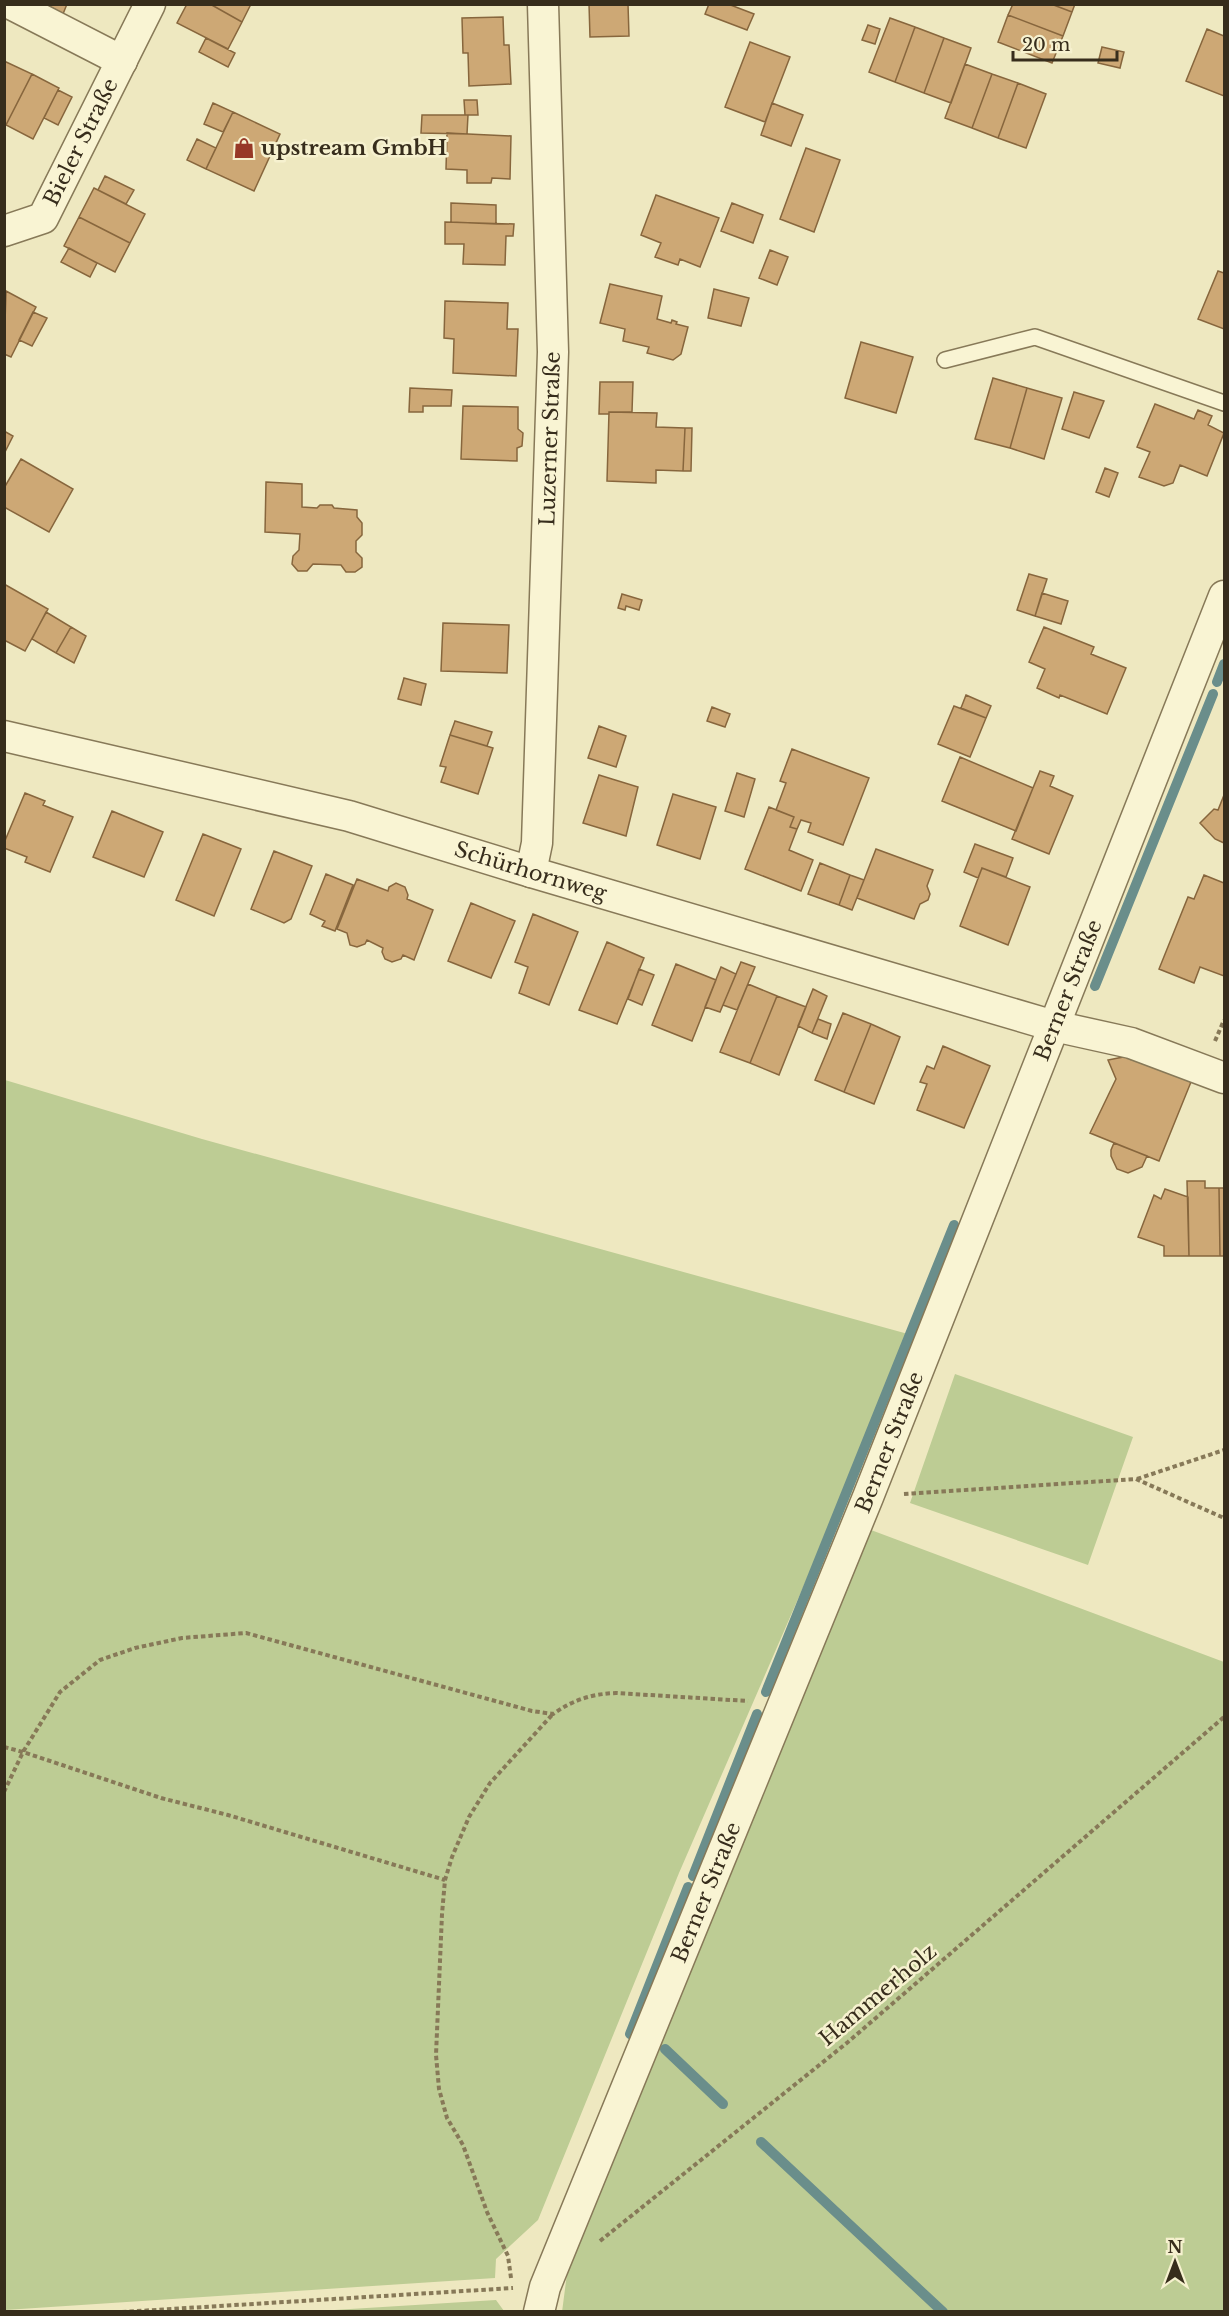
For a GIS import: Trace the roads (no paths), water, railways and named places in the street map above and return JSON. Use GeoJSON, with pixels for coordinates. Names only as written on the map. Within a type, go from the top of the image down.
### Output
{"type":"FeatureCollection","features":[{"type":"Feature","properties":{"kind":"street","name":"Bieler Straße"},"geometry":{"type":"LineString","coordinates":[[10,4],[122,61]]}},
{"type":"Feature","properties":{"kind":"street","name":"Bieler Straße"},"geometry":{"type":"LineString","coordinates":[[4,231],[43,218],[150,4]]}},
{"type":"Feature","properties":{"kind":"street","name":"Luzerner Straße"},"geometry":{"type":"LineString","coordinates":[[531,872],[537,843],[554,352],[543,4]]}},
{"type":"Feature","properties":{"kind":"street","name":"Berner Straße"},"geometry":{"type":"LineString","coordinates":[[542,2299],[868,1497],[1224,596]]}},
{"type":"Feature","properties":{"kind":"street","name":"Schürhornweg"},"geometry":{"type":"LineString","coordinates":[[4,736],[349,816],[1054,1026],[1131,1043],[1224,1078]]}},
{"type":"Feature","properties":{"kind":"lane"},"geometry":{"type":"LineString","coordinates":[[945,360],[1035,337],[1224,403]]}},
{"type":"Feature","properties":{"kind":"waterway"},"geometry":{"type":"LineString","coordinates":[[1217,682],[1224,664]]}},
{"type":"Feature","properties":{"kind":"waterway"},"geometry":{"type":"LineString","coordinates":[[1095,986],[1213,694]]}},
{"type":"Feature","properties":{"kind":"waterway"},"geometry":{"type":"LineString","coordinates":[[766,1692],[954,1225]]}},
{"type":"Feature","properties":{"kind":"waterway"},"geometry":{"type":"LineString","coordinates":[[693,1876],[757,1714]]}},
{"type":"Feature","properties":{"kind":"waterway"},"geometry":{"type":"LineString","coordinates":[[630,2034],[688,1887]]}},
{"type":"Feature","properties":{"kind":"waterway"},"geometry":{"type":"LineString","coordinates":[[665,2049],[723,2104]]}},
{"type":"Feature","properties":{"kind":"waterway"},"geometry":{"type":"LineString","coordinates":[[761,2142],[943,2312]]}},
{"type":"Feature","properties":{"kind":"place","name":"upstream GmbH"},"geometry":{"type":"Point","coordinates":[244,148]}}]}
